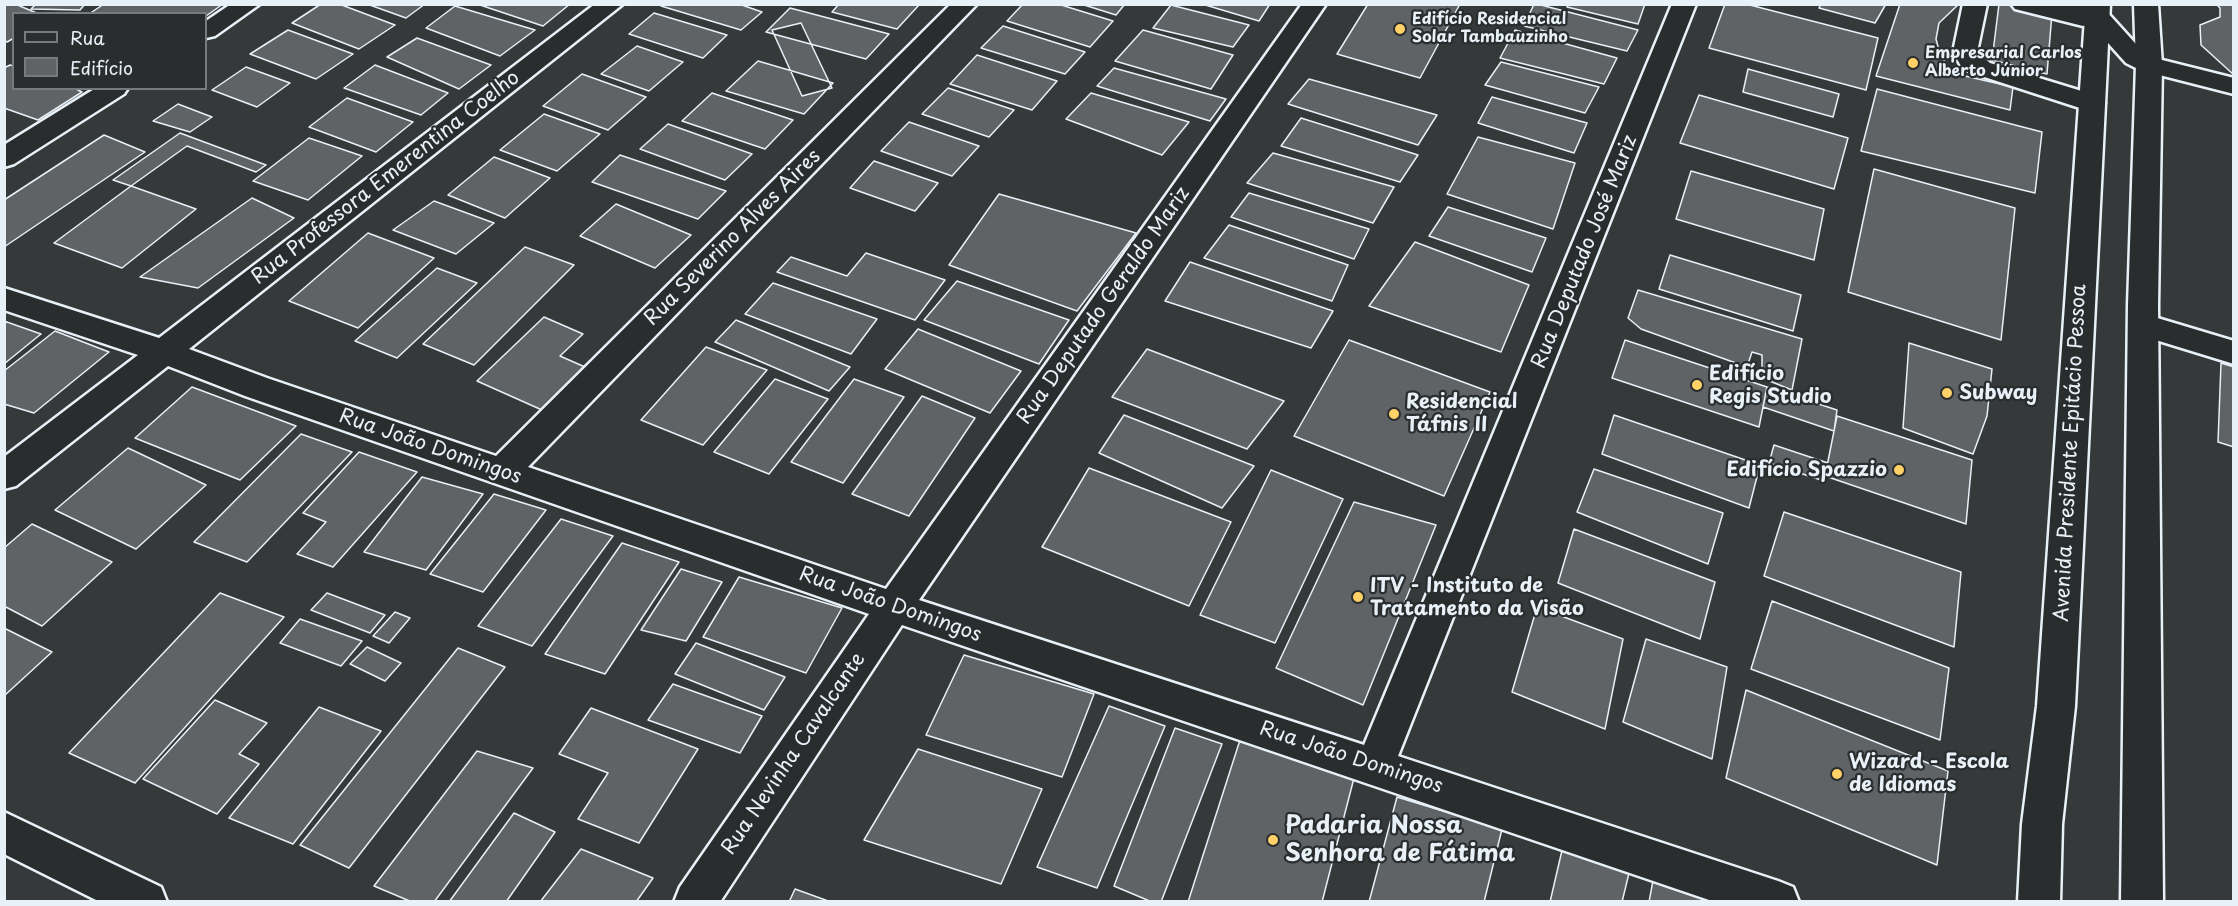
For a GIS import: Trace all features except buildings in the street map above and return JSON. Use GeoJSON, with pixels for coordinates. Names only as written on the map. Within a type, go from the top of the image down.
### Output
{"type":"FeatureCollection","features":[{"type":"Feature","properties":{"kind":"street"},"geometry":{"type":"LineString","coordinates":[[207,30],[248,4]]}},
{"type":"Feature","properties":{"kind":"street","name":"Rua Professora Emerentina Coelho"},"geometry":{"type":"LineString","coordinates":[[4,476],[610,4]]}},
{"type":"Feature","properties":{"kind":"street","name":"Rua Severino Alves Aires"},"geometry":{"type":"LineString","coordinates":[[502,472],[965,4]]}},
{"type":"Feature","properties":{"kind":"street","name":"Rua Deputado Geraldo Mariz"},"geometry":{"type":"LineString","coordinates":[[894,607],[1314,4]]}},
{"type":"Feature","properties":{"kind":"street","name":"Rua Deputado José Mariz"},"geometry":{"type":"LineString","coordinates":[[1375,765],[1684,4]]}},
{"type":"Feature","properties":{"kind":"street"},"geometry":{"type":"LineString","coordinates":[[1975,4],[1965,52],[1970,61],[1981,68],[2092,103]]}},
{"type":"Feature","properties":{"kind":"street"},"geometry":{"type":"LineString","coordinates":[[2023,4],[2102,12],[2146,8],[2149,65],[2144,325],[2142,902]]}},
{"type":"Feature","properties":{"kind":"street"},"geometry":{"type":"LineString","coordinates":[[2063,4],[2102,12],[2135,58],[2149,65],[2234,86]]}},
{"type":"Feature","properties":{"kind":"street","name":"Avenida Presidente Epitácio Pessoa"},"geometry":{"type":"LineString","coordinates":[[2039,902],[2042,824],[2056,706],[2092,103],[2102,12]]}},
{"type":"Feature","properties":{"kind":"street"},"geometry":{"type":"LineString","coordinates":[[4,158],[112,90]]}},
{"type":"Feature","properties":{"kind":"street","name":"Rua João Domingos"},"geometry":{"type":"LineString","coordinates":[[4,300],[162,351],[256,387],[894,607],[1375,765],[1778,902]]}},
{"type":"Feature","properties":{"kind":"street"},"geometry":{"type":"LineString","coordinates":[[2144,325],[2234,353]]}},
{"type":"Feature","properties":{"kind":"street","name":"Rua Nevinha Cavalcante"},"geometry":{"type":"LineString","coordinates":[[695,902],[894,607]]}},
{"type":"Feature","properties":{"kind":"street"},"geometry":{"type":"LineString","coordinates":[[4,832],[146,902]]}},
{"type":"Feature","properties":{"kind":"place","name":"Edifício Residencial Solar Tambauzinho"},"geometry":{"type":"Point","coordinates":[1400,29]}},
{"type":"Feature","properties":{"kind":"place","name":"Empresarial Carlos Alberto Júnior"},"geometry":{"type":"Point","coordinates":[1913,63]}},
{"type":"Feature","properties":{"kind":"place","name":"Edifício Regis Studio"},"geometry":{"type":"Point","coordinates":[1697,385]}},
{"type":"Feature","properties":{"kind":"place","name":"Subway"},"geometry":{"type":"Point","coordinates":[1947,393]}},
{"type":"Feature","properties":{"kind":"place","name":"Residencial Táfnis II"},"geometry":{"type":"Point","coordinates":[1394,414]}},
{"type":"Feature","properties":{"kind":"place","name":"Edifício Spazzio"},"geometry":{"type":"Point","coordinates":[1899,470]}},
{"type":"Feature","properties":{"kind":"place","name":"ITV - Instituto de Tratamento da Visão"},"geometry":{"type":"Point","coordinates":[1358,597]}},
{"type":"Feature","properties":{"kind":"place","name":"Wizard - Escola de Idiomas"},"geometry":{"type":"Point","coordinates":[1837,774]}},
{"type":"Feature","properties":{"kind":"place","name":"Padaria Nossa Senhora de Fátima"},"geometry":{"type":"Point","coordinates":[1273,840]}}]}
